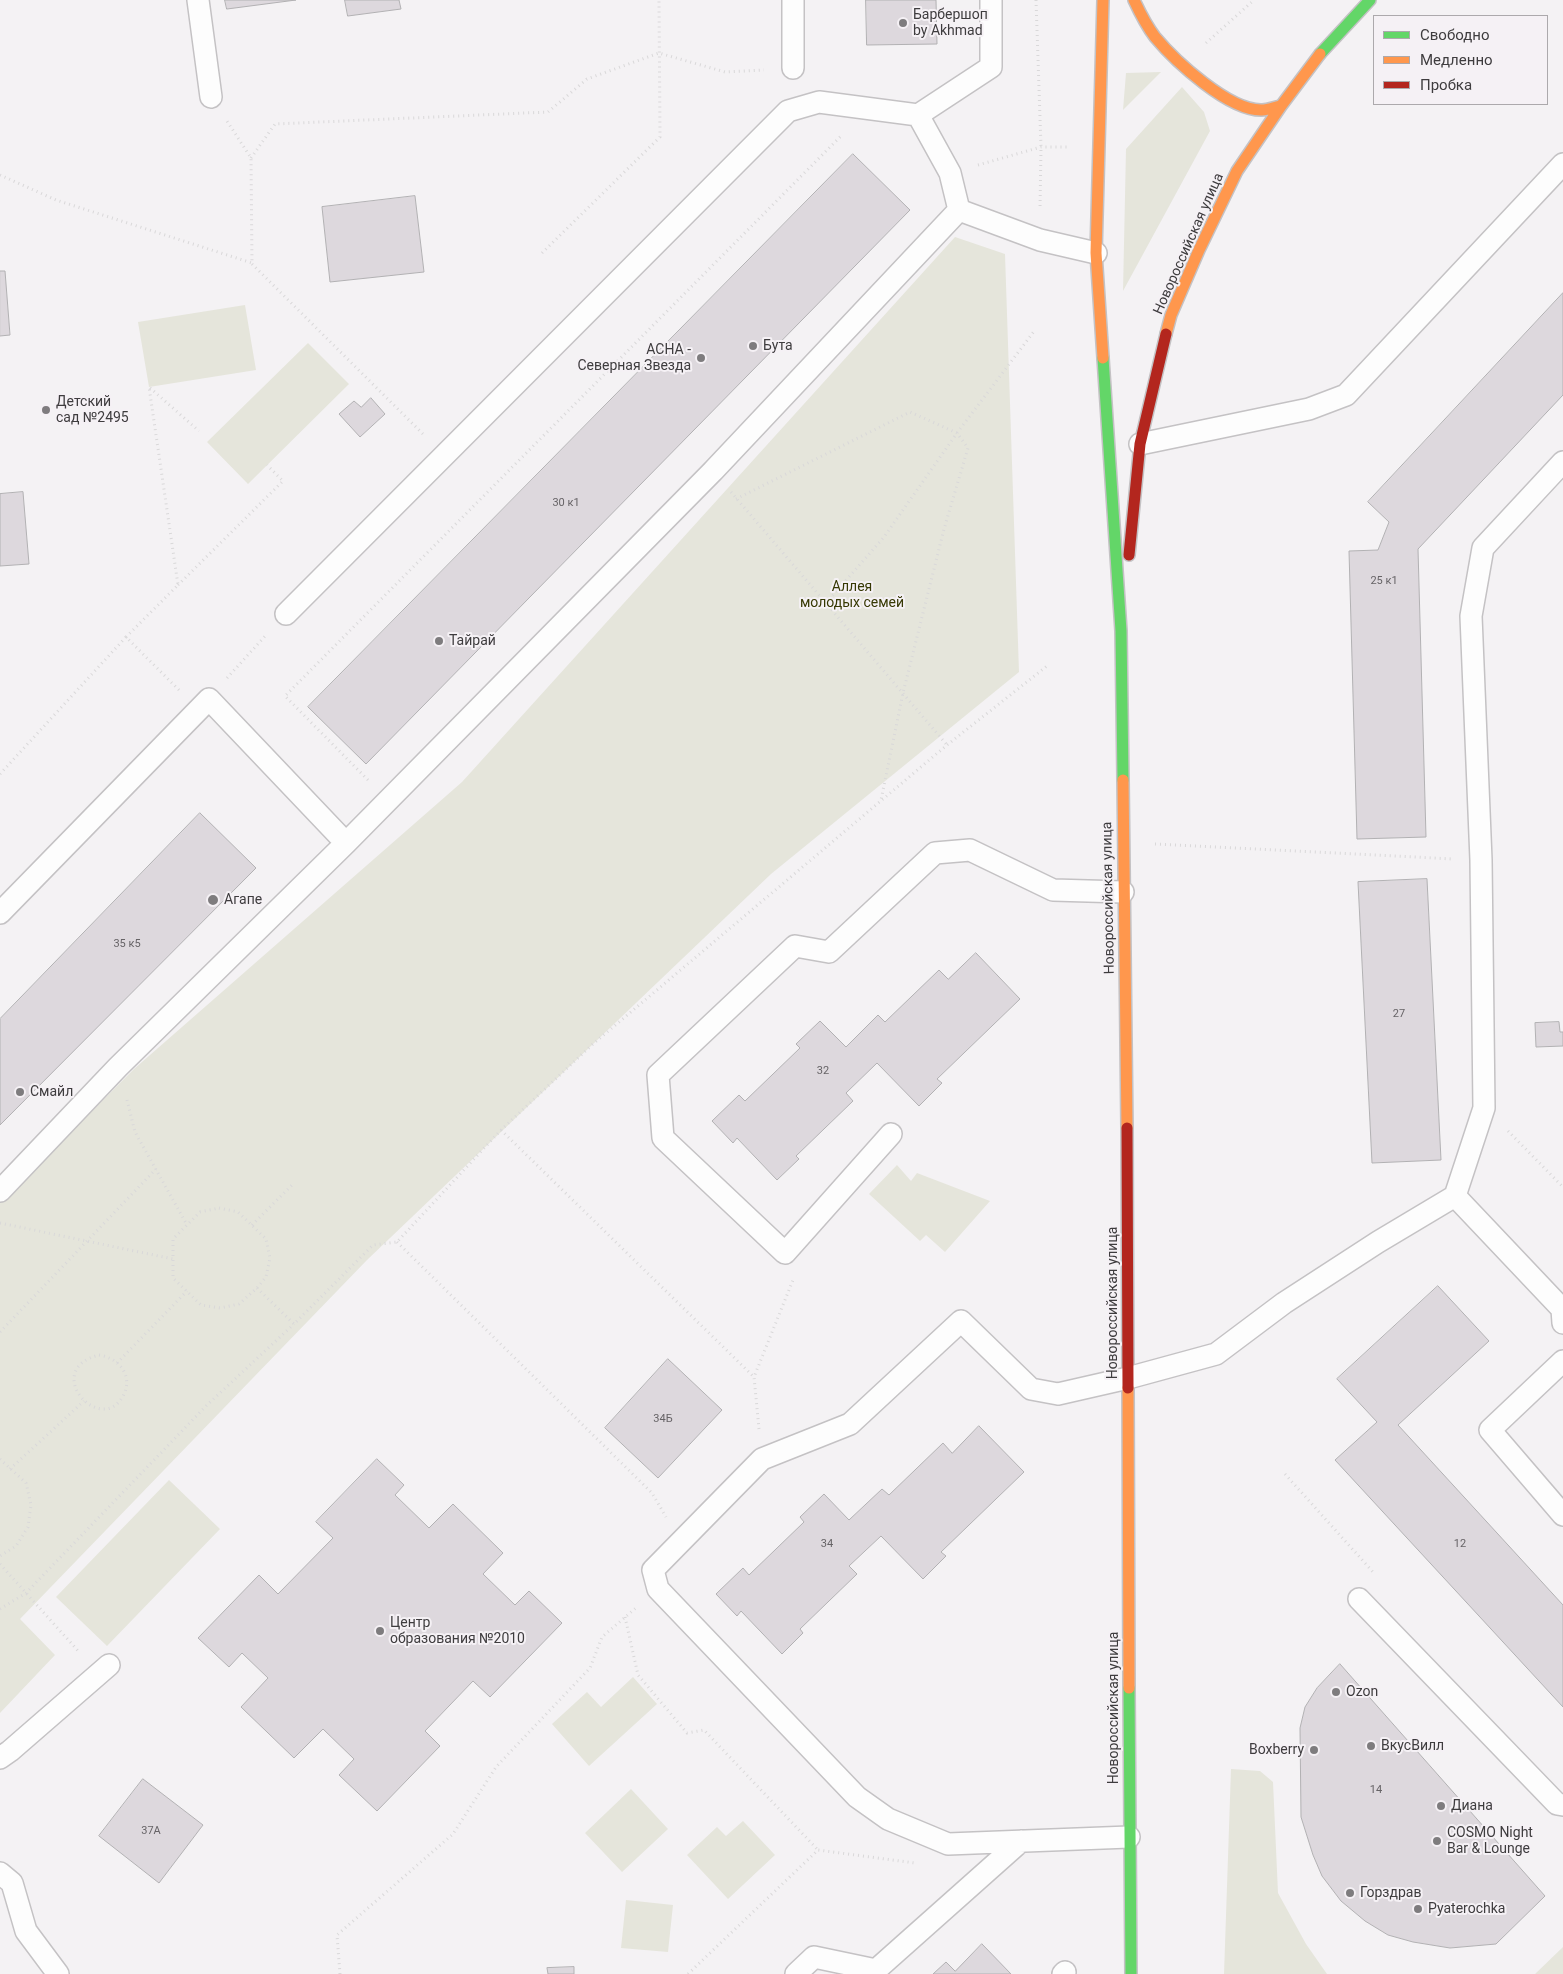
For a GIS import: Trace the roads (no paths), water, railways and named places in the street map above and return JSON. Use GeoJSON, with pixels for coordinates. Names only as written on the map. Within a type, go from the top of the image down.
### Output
{"type":"FeatureCollection","features":[{"type":"Feature","properties":{"kind":"street","name":"Новороссийская улица"},"geometry":{"type":"LineString","coordinates":[[1103,0],[1096,253],[1121,631],[1123,698],[1123,892],[1127,1096],[1131,1974]]}},
{"type":"Feature","properties":{"kind":"street"},"geometry":{"type":"LineString","coordinates":[[1134,0],[1146,24],[1157,38],[1184,67],[1216,91],[1243,106],[1260,110],[1281,106]]}},
{"type":"Feature","properties":{"kind":"street","name":"Новороссийская улица"},"geometry":{"type":"LineString","coordinates":[[1121,631],[1140,444],[1171,315],[1199,250],[1237,171],[1317,57],[1370,0]]}},
{"type":"Feature","properties":{"kind":"lane"},"geometry":{"type":"LineString","coordinates":[[198,0],[211,97]]}},
{"type":"Feature","properties":{"kind":"lane"},"geometry":{"type":"LineString","coordinates":[[793,0],[793,68]]}},
{"type":"Feature","properties":{"kind":"lane"},"geometry":{"type":"LineString","coordinates":[[286,614],[788,111],[818,102],[918,115],[991,66],[991,0]]}},
{"type":"Feature","properties":{"kind":"lane"},"geometry":{"type":"LineString","coordinates":[[918,115],[950,173],[958,210]]}},
{"type":"Feature","properties":{"kind":"lane"},"geometry":{"type":"LineString","coordinates":[[1140,444],[1309,409],[1346,395],[1563,164]]}},
{"type":"Feature","properties":{"kind":"lane"},"geometry":{"type":"LineString","coordinates":[[958,210],[1040,240],[1096,253]]}},
{"type":"Feature","properties":{"kind":"lane"},"geometry":{"type":"LineString","coordinates":[[0,1191],[118,1067],[346,843],[713,471],[958,210]]}},
{"type":"Feature","properties":{"kind":"lane"},"geometry":{"type":"LineString","coordinates":[[1129,1837],[948,1844],[888,1819],[857,1797],[658,1589],[653,1570],[762,1459],[850,1424],[961,1321],[1030,1389],[1058,1394],[1128,1378],[1216,1354],[1284,1304],[1378,1242],[1455,1196],[1484,1108],[1481,860],[1471,616],[1483,548],[1563,462]]}},
{"type":"Feature","properties":{"kind":"lane"},"geometry":{"type":"LineString","coordinates":[[0,913],[203,704],[346,843]]}},
{"type":"Feature","properties":{"kind":"lane"},"geometry":{"type":"LineString","coordinates":[[891,1134],[785,1253],[663,1138],[658,1075],[795,946],[829,952],[935,853],[970,850],[1053,890],[1123,892]]}},
{"type":"Feature","properties":{"kind":"lane"},"geometry":{"type":"LineString","coordinates":[[1455,1196],[1562,1309],[1563,1323]]}},
{"type":"Feature","properties":{"kind":"lane"},"geometry":{"type":"LineString","coordinates":[[1563,1361],[1490,1430],[1563,1515]]}},
{"type":"Feature","properties":{"kind":"lane"},"geometry":{"type":"LineString","coordinates":[[1358,1598],[1557,1804],[1563,1806]]}},
{"type":"Feature","properties":{"kind":"lane"},"geometry":{"type":"LineString","coordinates":[[0,1758],[104,1669]]}},
{"type":"Feature","properties":{"kind":"lane"},"geometry":{"type":"LineString","coordinates":[[796,1974],[814,1957],[876,1970],[1021,1841]]}},
{"type":"Feature","properties":{"kind":"lane"},"geometry":{"type":"LineString","coordinates":[[0,1872],[12,1883],[26,1931],[58,1974]]}},
{"type":"Feature","properties":{"kind":"place","name":"Барбершоп by Akhmad"},"geometry":{"type":"Point","coordinates":[903,23]}},
{"type":"Feature","properties":{"kind":"place","name":"Бута"},"geometry":{"type":"Point","coordinates":[753,346]}},
{"type":"Feature","properties":{"kind":"place","name":"АСНА - Северная Звезда"},"geometry":{"type":"Point","coordinates":[701,358]}},
{"type":"Feature","properties":{"kind":"place","name":"Детский сад №2495"},"geometry":{"type":"Point","coordinates":[46,410]}},
{"type":"Feature","properties":{"kind":"place","name":"Тайрай"},"geometry":{"type":"Point","coordinates":[439,641]}},
{"type":"Feature","properties":{"kind":"place","name":"Агапе"},"geometry":{"type":"Point","coordinates":[213,900]}},
{"type":"Feature","properties":{"kind":"place","name":"Смайл"},"geometry":{"type":"Point","coordinates":[20,1092]}},
{"type":"Feature","properties":{"kind":"place","name":"Центр образования №2010"},"geometry":{"type":"Point","coordinates":[380,1631]}},
{"type":"Feature","properties":{"kind":"place","name":"Ozon"},"geometry":{"type":"Point","coordinates":[1336,1692]}},
{"type":"Feature","properties":{"kind":"place","name":"ВкусВилл"},"geometry":{"type":"Point","coordinates":[1371,1746]}},
{"type":"Feature","properties":{"kind":"place","name":"Boxberry"},"geometry":{"type":"Point","coordinates":[1314,1750]}},
{"type":"Feature","properties":{"kind":"place","name":"Диана"},"geometry":{"type":"Point","coordinates":[1441,1806]}},
{"type":"Feature","properties":{"kind":"place","name":"COSMO Night Bar & Lounge"},"geometry":{"type":"Point","coordinates":[1437,1841]}},
{"type":"Feature","properties":{"kind":"place","name":"Горздрав"},"geometry":{"type":"Point","coordinates":[1350,1893]}},
{"type":"Feature","properties":{"kind":"place","name":"Pyaterochka"},"geometry":{"type":"Point","coordinates":[1418,1909]}},
{"type":"Feature","properties":{"kind":"park label","name":"Аллея молодых семей"},"geometry":{"type":"Point","coordinates":[852,596]}}]}
